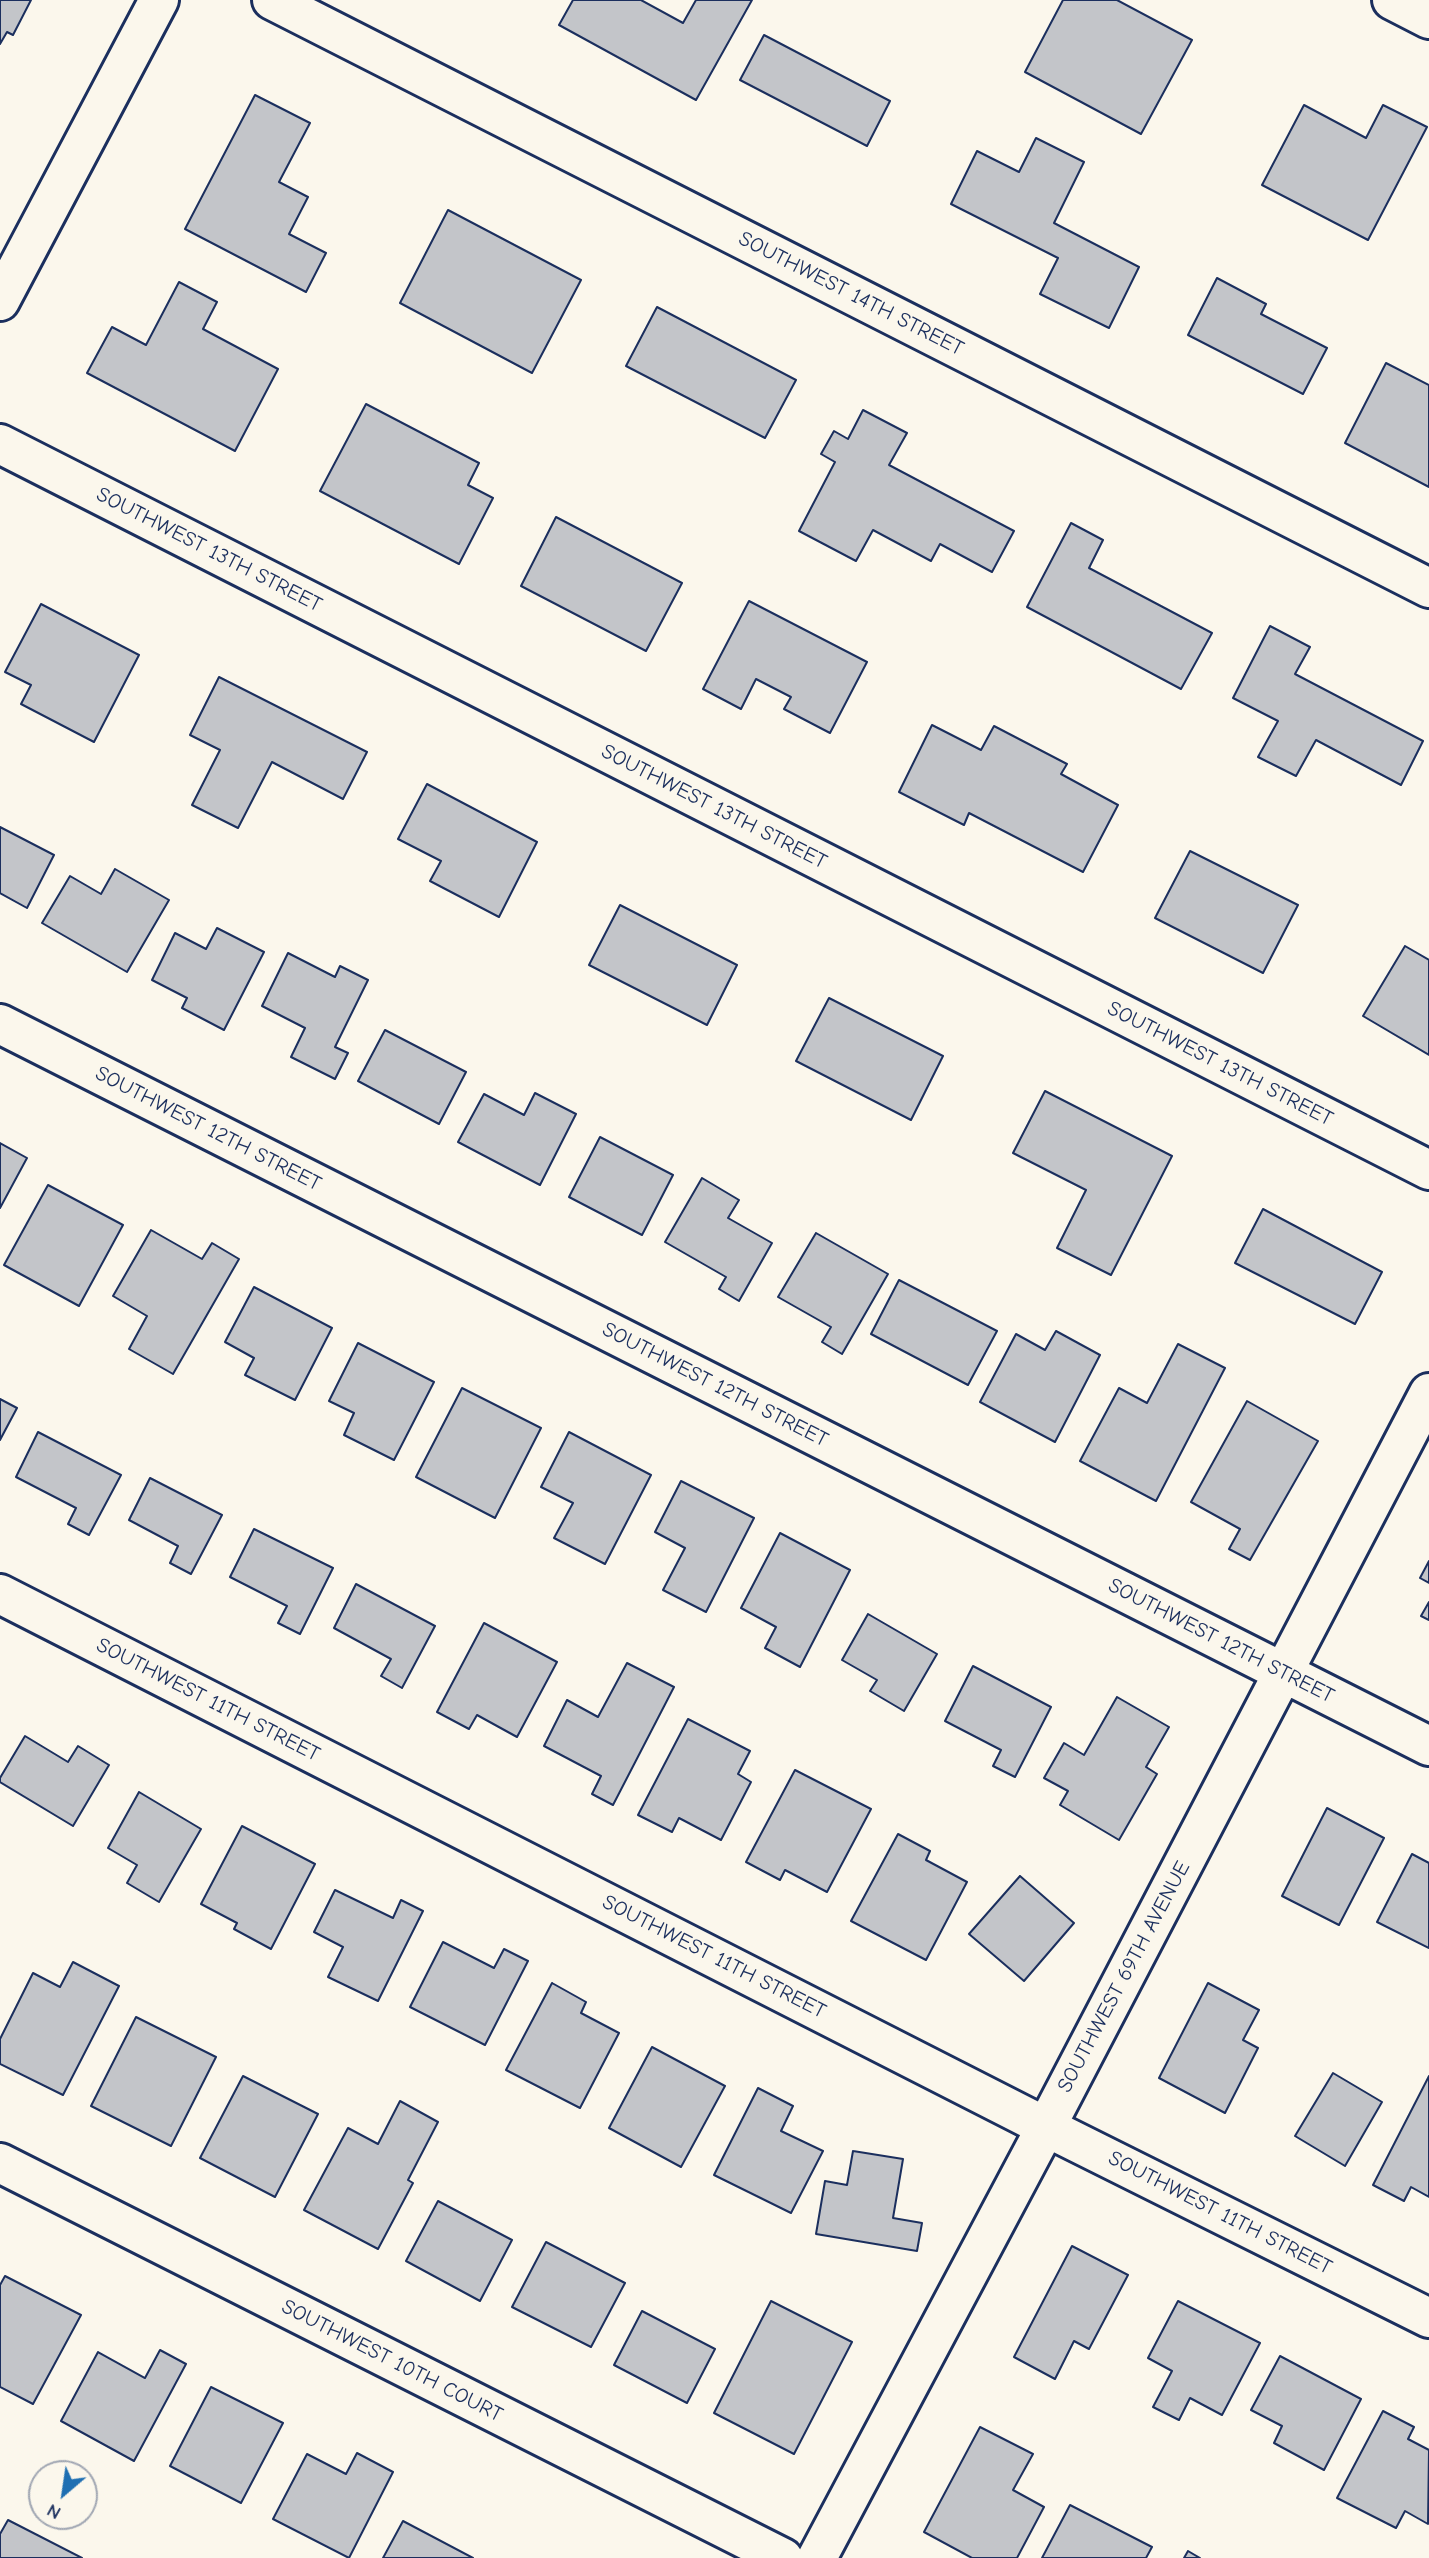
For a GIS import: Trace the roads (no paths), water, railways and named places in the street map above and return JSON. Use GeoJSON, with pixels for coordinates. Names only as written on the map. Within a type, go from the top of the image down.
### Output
{"type":"FeatureCollection","features":[{"type":"Feature","properties":{"kind":"street"},"geometry":{"type":"LineString","coordinates":[[0,301],[159,0]]}},
{"type":"Feature","properties":{"kind":"street","name":"SOUTHWEST 14TH STREET"},"geometry":{"type":"LineString","coordinates":[[272,0],[1429,588]]}},
{"type":"Feature","properties":{"kind":"street"},"geometry":{"type":"LineString","coordinates":[[1392,0],[1429,19]]}},
{"type":"Feature","properties":{"kind":"street","name":"SOUTHWEST 13TH STREET"},"geometry":{"type":"LineString","coordinates":[[0,444],[1429,1170]]}},
{"type":"Feature","properties":{"kind":"street","name":"SOUTHWEST 12TH STREET"},"geometry":{"type":"LineString","coordinates":[[0,1024],[1429,1746]]}},
{"type":"Feature","properties":{"kind":"street","name":"SOUTHWEST 69TH AVENUE"},"geometry":{"type":"LineString","coordinates":[[817,2558],[1046,2127],[1429,1393]]}},
{"type":"Feature","properties":{"kind":"street","name":"SOUTHWEST 11TH STREET"},"geometry":{"type":"LineString","coordinates":[[0,1594],[1046,2127],[1429,2318]]}},
{"type":"Feature","properties":{"kind":"street","name":"SOUTHWEST 10TH COURT"},"geometry":{"type":"LineString","coordinates":[[0,2164],[783,2558]]}}]}
